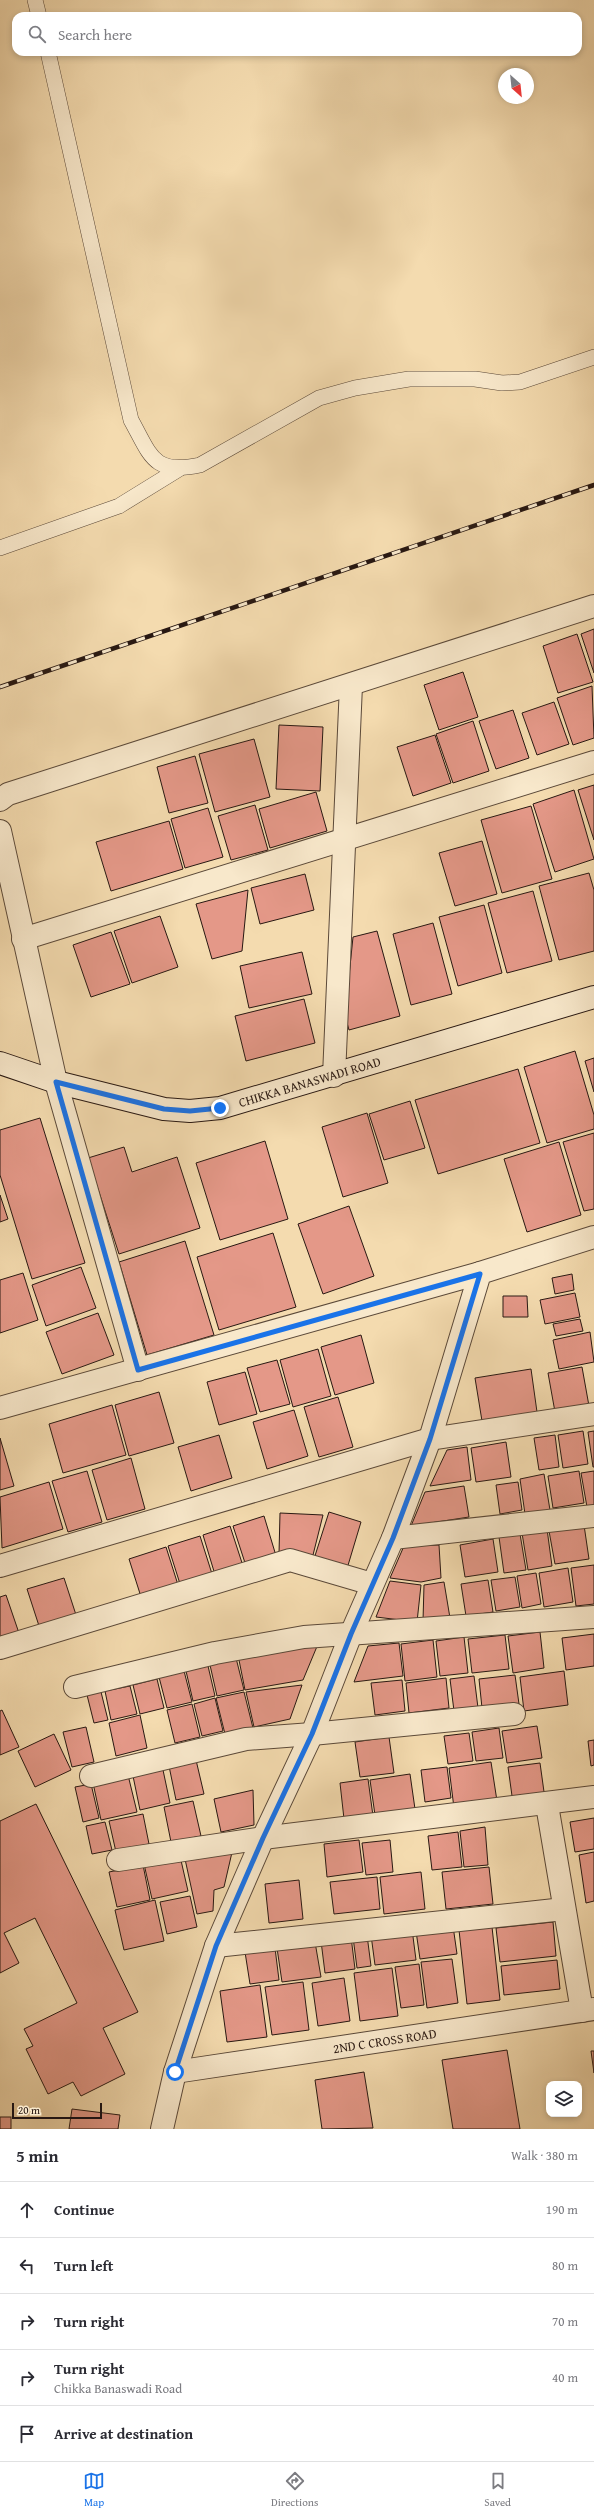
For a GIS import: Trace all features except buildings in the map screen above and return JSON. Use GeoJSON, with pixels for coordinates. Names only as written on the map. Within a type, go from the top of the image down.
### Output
{"type":"FeatureCollection","features":[{"type":"Feature","properties":{"kind":"street"},"geometry":{"type":"LineString","coordinates":[[0,800],[8,794],[594,606]]}},
{"type":"Feature","properties":{"kind":"street"},"geometry":{"type":"LineString","coordinates":[[334,1076],[343,840],[351,685]]}},
{"type":"Feature","properties":{"kind":"street"},"geometry":{"type":"LineString","coordinates":[[23,939],[594,762]]}},
{"type":"Feature","properties":{"kind":"street"},"geometry":{"type":"LineString","coordinates":[[0,831],[56,1082],[138,1370]]}},
{"type":"Feature","properties":{"kind":"street","name":"CHIKKA BANASWADI ROAD"},"geometry":{"type":"LineString","coordinates":[[0,1063],[56,1082],[164,1109],[190,1111],[220,1108],[334,1076],[594,997]]}},
{"type":"Feature","properties":{"kind":"street"},"geometry":{"type":"LineString","coordinates":[[0,1408],[480,1274],[594,1237]]}},
{"type":"Feature","properties":{"kind":"street"},"geometry":{"type":"LineString","coordinates":[[162,2129],[175,2072],[216,1946],[263,1838],[312,1734],[351,1634],[393,1538],[430,1439],[480,1274]]}},
{"type":"Feature","properties":{"kind":"street"},"geometry":{"type":"LineString","coordinates":[[0,1566],[430,1439],[594,1414]]}},
{"type":"Feature","properties":{"kind":"street"},"geometry":{"type":"LineString","coordinates":[[393,1538],[594,1516]]}},
{"type":"Feature","properties":{"kind":"street"},"geometry":{"type":"LineString","coordinates":[[0,1648],[290,1560],[372,1584]]}},
{"type":"Feature","properties":{"kind":"street"},"geometry":{"type":"LineString","coordinates":[[75,1687],[215,1653],[304,1637],[594,1617]]}},
{"type":"Feature","properties":{"kind":"street"},"geometry":{"type":"LineString","coordinates":[[91,1776],[246,1739],[514,1714]]}},
{"type":"Feature","properties":{"kind":"street"},"geometry":{"type":"LineString","coordinates":[[118,1860],[263,1838],[547,1805],[594,1797]]}},
{"type":"Feature","properties":{"kind":"street"},"geometry":{"type":"LineString","coordinates":[[547,1805],[564,1910],[588,2010]]}},
{"type":"Feature","properties":{"kind":"street"},"geometry":{"type":"LineString","coordinates":[[216,1946],[564,1910]]}},
{"type":"Feature","properties":{"kind":"street","name":"2ND C CROSS ROAD"},"geometry":{"type":"LineString","coordinates":[[175,2072],[588,2010]]}},
{"type":"Feature","properties":{"kind":"lane"},"geometry":{"type":"LineString","coordinates":[[35,0],[38,12]]}},
{"type":"Feature","properties":{"kind":"lane"},"geometry":{"type":"LineString","coordinates":[[49,56],[131,420],[153,460],[165,466],[179,469]]}},
{"type":"Feature","properties":{"kind":"lane"},"geometry":{"type":"LineString","coordinates":[[0,548],[119,506],[179,469],[200,465],[319,398],[355,388],[409,379],[475,379],[502,383],[520,382],[594,356]]}},
{"type":"Feature","properties":{"kind":"railway"},"geometry":{"type":"LineString","coordinates":[[0,687],[594,485]]}},
{"type":"Feature","properties":{"kind":"route"},"geometry":{"type":"LineString","coordinates":[[175,2072],[216,1946],[263,1838],[312,1734],[351,1634],[393,1538],[430,1439],[480,1274],[138,1370],[56,1082],[164,1109],[190,1111],[220,1108]]}}]}
